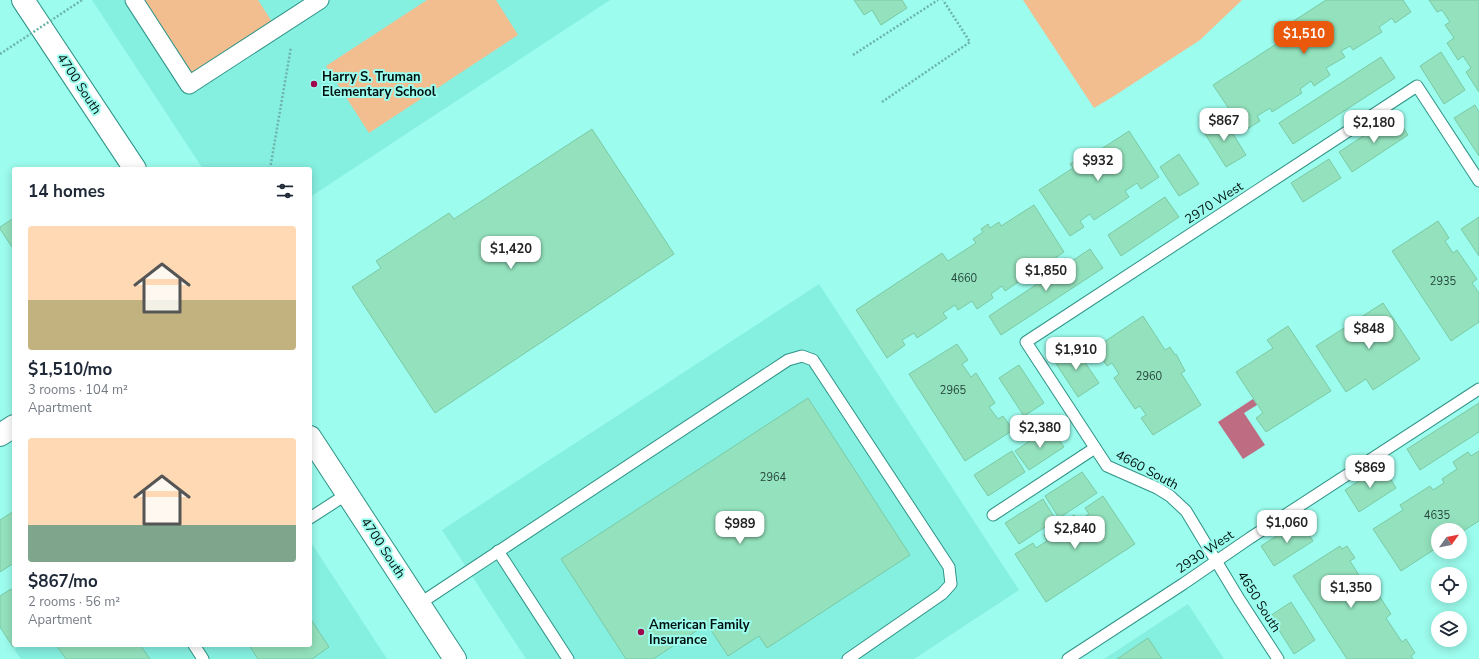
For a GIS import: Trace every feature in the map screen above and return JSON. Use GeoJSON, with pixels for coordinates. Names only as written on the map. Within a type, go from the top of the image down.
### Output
{"type":"FeatureCollection","features":[{"type":"Feature","properties":{"kind":"main road","name":"4700 South"},"geometry":{"type":"LineString","coordinates":[[23,0],[133,167]]}},
{"type":"Feature","properties":{"kind":"main road"},"geometry":{"type":"LineString","coordinates":[[0,436],[12,427]]}},
{"type":"Feature","properties":{"kind":"main road","name":"4700 South"},"geometry":{"type":"LineString","coordinates":[[312,440],[455,659]]}},
{"type":"Feature","properties":{"kind":"street"},"geometry":{"type":"LineString","coordinates":[[134,0],[190,85],[320,0]]}},
{"type":"Feature","properties":{"kind":"lane","name":"2970 West"},"geometry":{"type":"LineString","coordinates":[[1026,342],[1418,86],[1479,181]]}},
{"type":"Feature","properties":{"kind":"lane","name":"4660 South"},"geometry":{"type":"LineString","coordinates":[[1026,342],[1107,466],[1157,488],[1179,504],[1194,522],[1217,560]]}},
{"type":"Feature","properties":{"kind":"lane"},"geometry":{"type":"LineString","coordinates":[[419,604],[788,360],[802,356],[813,360],[818,367],[949,567],[951,584],[942,594],[848,659]]}},
{"type":"Feature","properties":{"kind":"lane","name":"2930 West"},"geometry":{"type":"LineString","coordinates":[[1068,659],[1479,389]]}},
{"type":"Feature","properties":{"kind":"lane"},"geometry":{"type":"LineString","coordinates":[[993,514],[1095,448]]}},
{"type":"Feature","properties":{"kind":"lane"},"geometry":{"type":"LineString","coordinates":[[312,517],[347,494]]}},
{"type":"Feature","properties":{"kind":"lane"},"geometry":{"type":"LineString","coordinates":[[498,551],[568,659]]}},
{"type":"Feature","properties":{"kind":"lane","name":"4650 South"},"geometry":{"type":"LineString","coordinates":[[1217,560],[1239,599],[1278,659]]}},
{"type":"Feature","properties":{"kind":"lane"},"geometry":{"type":"LineString","coordinates":[[195,647],[203,659]]}},
{"type":"Feature","properties":{"kind":"path"},"geometry":{"type":"LineString","coordinates":[[0,54],[82,0]]}},
{"type":"Feature","properties":{"kind":"path"},"geometry":{"type":"LineString","coordinates":[[853,55],[938,0]]}},
{"type":"Feature","properties":{"kind":"path"},"geometry":{"type":"LineString","coordinates":[[882,102],[970,42],[943,0]]}},
{"type":"Feature","properties":{"kind":"path"},"geometry":{"type":"LineString","coordinates":[[270,167],[296,15]]}},
{"type":"Feature","properties":{"kind":"shaded area","name":"Harry S. Truman Elementary School"},"geometry":{"type":"Polygon","coordinates":[[[92,0],[610,0],[312,196],[312,167],[202,167],[92,0]]]}},
{"type":"Feature","properties":{"kind":"shaded area"},"geometry":{"type":"Polygon","coordinates":[[[134,0],[258,0],[276,28],[189,85],[134,0]]]}},
{"type":"Feature","properties":{"kind":"shaded area"},"geometry":{"type":"Polygon","coordinates":[[[427,0],[496,0],[518,35],[369,133],[326,66],[427,0]]]}},
{"type":"Feature","properties":{"kind":"shaded area"},"geometry":{"type":"Polygon","coordinates":[[[1023,0],[1242,0],[1200,40],[1094,108],[1023,0]]]}},
{"type":"Feature","properties":{"kind":"shaded area"},"geometry":{"type":"Polygon","coordinates":[[[819,284],[1019,590],[914,659],[526,659],[442,530],[819,284]]]}},
{"type":"Feature","properties":{"kind":"shaded area"},"geometry":{"type":"Polygon","coordinates":[[[1253,399],[1257,405],[1244,413],[1265,445],[1243,459],[1218,422],[1253,399]]]}},
{"type":"Feature","properties":{"kind":"shaded area"},"geometry":{"type":"Polygon","coordinates":[[[312,544],[387,659],[21,659],[14,649],[18,647],[312,647],[312,544]]]}},
{"type":"Feature","properties":{"kind":"shaded area"},"geometry":{"type":"Polygon","coordinates":[[[1188,604],[1224,659],[1104,659],[1188,604]]]}},
{"type":"Feature","properties":{"kind":"building"},"geometry":{"type":"Polygon","coordinates":[[[854,0],[902,0],[907,8],[881,25],[872,10],[864,15],[854,0]]]}},
{"type":"Feature","properties":{"kind":"building"},"geometry":{"type":"Polygon","coordinates":[[[1326,0],[1403,0],[1411,12],[1395,23],[1392,18],[1379,27],[1382,32],[1353,50],[1350,46],[1341,51],[1345,57],[1326,68],[1330,75],[1314,86],[1311,81],[1300,89],[1302,93],[1272,112],[1270,108],[1257,116],[1260,121],[1244,131],[1213,85],[1298,30],[1292,22],[1326,0]]]}},
{"type":"Feature","properties":{"kind":"building"},"geometry":{"type":"Polygon","coordinates":[[[1429,0],[1479,0],[1479,92],[1466,72],[1471,68],[1463,56],[1458,60],[1447,43],[1454,38],[1445,25],[1450,22],[1442,10],[1437,12],[1429,0]]]}},
{"type":"Feature","properties":{"kind":"building"},"geometry":{"type":"Polygon","coordinates":[[[1441,52],[1465,90],[1444,104],[1420,66],[1441,52]]]}},
{"type":"Feature","properties":{"kind":"building"},"geometry":{"type":"Polygon","coordinates":[[[1381,57],[1395,78],[1293,144],[1279,123],[1381,57]]]}},
{"type":"Feature","properties":{"kind":"building"},"geometry":{"type":"Polygon","coordinates":[[[1475,105],[1479,112],[1479,156],[1454,118],[1475,105]]]}},
{"type":"Feature","properties":{"kind":"building"},"geometry":{"type":"Polygon","coordinates":[[[1395,115],[1408,135],[1352,172],[1339,152],[1395,115]]]}},
{"type":"Feature","properties":{"kind":"building"},"geometry":{"type":"Polygon","coordinates":[[[1222,116],[1246,155],[1226,167],[1202,129],[1222,116]]]}},
{"type":"Feature","properties":{"kind":"building"},"geometry":{"type":"Polygon","coordinates":[[[592,129],[674,254],[435,413],[352,287],[381,268],[376,261],[449,213],[454,219],[592,129]]]}},
{"type":"Feature","properties":{"kind":"building"},"geometry":{"type":"Polygon","coordinates":[[[1129,131],[1159,177],[1141,189],[1137,183],[1125,191],[1129,197],[1094,220],[1090,214],[1080,221],[1084,227],[1070,236],[1039,190],[1073,168],[1070,164],[1078,159],[1076,157],[1082,153],[1084,155],[1093,149],[1095,153],[1129,131]]]}},
{"type":"Feature","properties":{"kind":"building"},"geometry":{"type":"Polygon","coordinates":[[[1179,154],[1199,184],[1179,196],[1160,167],[1179,154]]]}},
{"type":"Feature","properties":{"kind":"building"},"geometry":{"type":"Polygon","coordinates":[[[1329,159],[1341,178],[1303,202],[1291,183],[1329,159]]]}},
{"type":"Feature","properties":{"kind":"building"},"geometry":{"type":"Polygon","coordinates":[[[1165,197],[1179,217],[1121,256],[1108,235],[1165,197]]]}},
{"type":"Feature","properties":{"kind":"building"},"geometry":{"type":"Polygon","coordinates":[[[1034,205],[1064,252],[1048,263],[1045,259],[1033,266],[1036,270],[1005,291],[1002,286],[991,294],[993,298],[977,309],[972,301],[958,310],[955,305],[943,313],[947,318],[917,338],[914,333],[902,340],[905,345],[887,358],[856,310],[942,253],[948,261],[976,243],[973,239],[983,232],[981,229],[988,224],[990,228],[999,222],[1001,226],[1034,205]]]}},
{"type":"Feature","properties":{"kind":"building"},"geometry":{"type":"Polygon","coordinates":[[[1479,217],[1479,256],[1461,229],[1479,217]]]}},
{"type":"Feature","properties":{"kind":"building"},"geometry":{"type":"Polygon","coordinates":[[[12,219],[12,247],[0,229],[0,227],[12,219]]]}},
{"type":"Feature","properties":{"kind":"building"},"geometry":{"type":"Polygon","coordinates":[[[1438,221],[1449,238],[1445,241],[1453,253],[1457,250],[1477,279],[1472,283],[1479,293],[1479,322],[1451,341],[1392,251],[1438,221]]]}},
{"type":"Feature","properties":{"kind":"building"},"geometry":{"type":"Polygon","coordinates":[[[1090,249],[1103,268],[1001,335],[989,316],[1090,249]]]}},
{"type":"Feature","properties":{"kind":"building"},"geometry":{"type":"Polygon","coordinates":[[[1383,303],[1420,359],[1373,390],[1366,379],[1346,392],[1316,346],[1383,303]]]}},
{"type":"Feature","properties":{"kind":"building"},"geometry":{"type":"Polygon","coordinates":[[[1143,316],[1165,350],[1170,347],[1175,355],[1176,354],[1185,371],[1181,373],[1201,405],[1153,435],[1141,418],[1146,415],[1140,406],[1135,409],[1114,378],[1119,374],[1112,363],[1107,366],[1095,348],[1143,316]]]}},
{"type":"Feature","properties":{"kind":"building"},"geometry":{"type":"Polygon","coordinates":[[[1288,326],[1331,391],[1266,432],[1256,418],[1263,413],[1236,372],[1273,348],[1267,340],[1288,326]]]}},
{"type":"Feature","properties":{"kind":"building"},"geometry":{"type":"Polygon","coordinates":[[[957,344],[968,360],[962,364],[971,377],[976,373],[995,403],[989,407],[998,419],[1003,416],[1013,430],[965,461],[909,374],[957,344]]]}},
{"type":"Feature","properties":{"kind":"building"},"geometry":{"type":"Polygon","coordinates":[[[1073,345],[1099,383],[1078,397],[1053,359],[1073,345]]]}},
{"type":"Feature","properties":{"kind":"building"},"geometry":{"type":"Polygon","coordinates":[[[1019,365],[1044,403],[1024,416],[999,378],[1019,365]]]}},
{"type":"Feature","properties":{"kind":"building"},"geometry":{"type":"Polygon","coordinates":[[[808,398],[910,555],[767,648],[759,636],[728,656],[707,624],[653,659],[626,659],[561,559],[808,398]]]}},
{"type":"Feature","properties":{"kind":"building"},"geometry":{"type":"Polygon","coordinates":[[[1479,403],[1479,432],[1420,470],[1407,449],[1479,403]]]}},
{"type":"Feature","properties":{"kind":"building"},"geometry":{"type":"Polygon","coordinates":[[[1050,427],[1064,447],[1029,470],[1015,451],[1050,427]]]}},
{"type":"Feature","properties":{"kind":"building"},"geometry":{"type":"Polygon","coordinates":[[[1012,451],[1025,472],[988,496],[974,475],[1012,451]]]}},
{"type":"Feature","properties":{"kind":"building"},"geometry":{"type":"Polygon","coordinates":[[[1479,451],[1479,521],[1467,529],[1467,523],[1431,523],[1431,552],[1401,571],[1373,529],[1403,510],[1400,505],[1430,486],[1433,490],[1444,483],[1442,479],[1457,469],[1453,462],[1468,452],[1471,456],[1479,451]]]}},
{"type":"Feature","properties":{"kind":"building"},"geometry":{"type":"Polygon","coordinates":[[[1382,466],[1396,488],[1359,512],[1345,490],[1382,466]]]}},
{"type":"Feature","properties":{"kind":"building"},"geometry":{"type":"Polygon","coordinates":[[[1082,472],[1097,493],[1059,518],[1045,496],[1082,472]]]}},
{"type":"Feature","properties":{"kind":"building"},"geometry":{"type":"Polygon","coordinates":[[[1103,496],[1135,544],[1046,602],[1015,554],[1033,543],[1036,548],[1047,541],[1044,535],[1074,515],[1078,521],[1089,514],[1085,508],[1103,496]]]}},
{"type":"Feature","properties":{"kind":"building"},"geometry":{"type":"Polygon","coordinates":[[[1043,499],[1056,520],[1019,544],[1005,523],[1043,499]]]}},
{"type":"Feature","properties":{"kind":"building"},"geometry":{"type":"Polygon","coordinates":[[[12,512],[12,564],[0,572],[0,520],[12,512]]]}},
{"type":"Feature","properties":{"kind":"building"},"geometry":{"type":"Polygon","coordinates":[[[1300,521],[1313,541],[1274,566],[1261,546],[1300,521]]]}},
{"type":"Feature","properties":{"kind":"building"},"geometry":{"type":"Polygon","coordinates":[[[1340,546],[1342,549],[1347,546],[1355,558],[1350,561],[1371,594],[1376,591],[1391,614],[1386,618],[1402,642],[1406,639],[1415,653],[1411,656],[1413,659],[1347,659],[1293,576],[1340,546]]]}},
{"type":"Feature","properties":{"kind":"building"},"geometry":{"type":"Polygon","coordinates":[[[11,589],[12,590],[12,645],[0,627],[0,596],[11,589]]]}},
{"type":"Feature","properties":{"kind":"building"},"geometry":{"type":"Polygon","coordinates":[[[1291,602],[1315,640],[1294,654],[1270,616],[1291,602]]]}},
{"type":"Feature","properties":{"kind":"building"},"geometry":{"type":"Polygon","coordinates":[[[312,621],[329,647],[312,659],[258,659],[250,647],[312,647],[312,621]]]}},
{"type":"Feature","properties":{"kind":"building"},"geometry":{"type":"Polygon","coordinates":[[[1148,638],[1162,659],[1117,659],[1148,638]]]}},
{"type":"Feature","properties":{"kind":"building"},"geometry":{"type":"Polygon","coordinates":[[[57,647],[141,647],[150,659],[66,659],[57,647]]]}},
{"type":"Feature","properties":{"kind":"place","name":"Harry S. Truman Elementary School"},"geometry":{"type":"Point","coordinates":[314,84]}},
{"type":"Feature","properties":{"kind":"place","name":"American Family Insurance"},"geometry":{"type":"Point","coordinates":[641,632]}}]}
